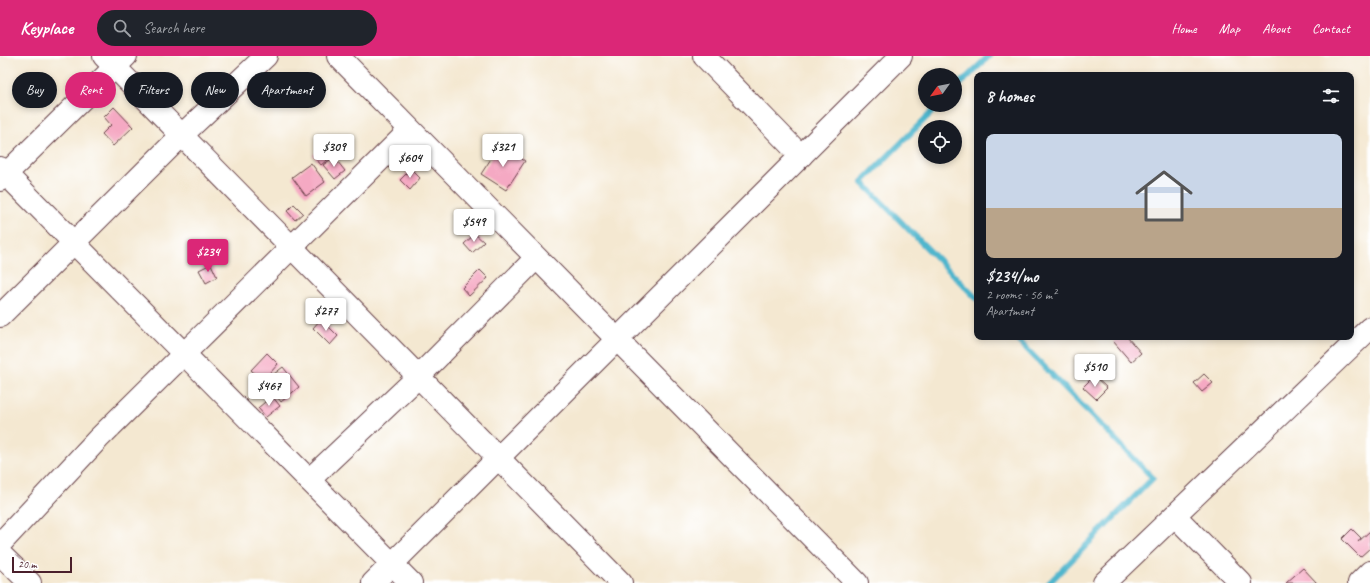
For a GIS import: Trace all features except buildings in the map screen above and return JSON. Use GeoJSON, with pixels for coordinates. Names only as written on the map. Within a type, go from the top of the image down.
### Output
{"type":"FeatureCollection","features":[{"type":"Feature","properties":{"kind":"street"},"geometry":{"type":"LineString","coordinates":[[0,316],[182,135],[266,56]]}},
{"type":"Feature","properties":{"kind":"street"},"geometry":{"type":"LineString","coordinates":[[338,56],[616,340],[857,583]]}},
{"type":"Feature","properties":{"kind":"street"},"geometry":{"type":"LineString","coordinates":[[704,56],[801,156]]}},
{"type":"Feature","properties":{"kind":"street"},"geometry":{"type":"LineString","coordinates":[[373,583],[901,56]]}},
{"type":"Feature","properties":{"kind":"street"},"geometry":{"type":"LineString","coordinates":[[411,583],[74,243],[2,174],[115,60],[182,135],[621,583]]}},
{"type":"Feature","properties":{"kind":"street"},"geometry":{"type":"LineString","coordinates":[[0,544],[98,439],[410,130]]}},
{"type":"Feature","properties":{"kind":"street"},"geometry":{"type":"LineString","coordinates":[[309,480],[418,377],[536,258]]}},
{"type":"Feature","properties":{"kind":"street"},"geometry":{"type":"LineString","coordinates":[[1104,583],[1370,328]]}},
{"type":"Feature","properties":{"kind":"street"},"geometry":{"type":"LineString","coordinates":[[1175,516],[1241,583]]}},
{"type":"Feature","properties":{"kind":"street"},"geometry":{"type":"LineString","coordinates":[[0,554],[30,583]]}},
{"type":"Feature","properties":{"kind":"street"},"geometry":{"type":"LineString","coordinates":[[1359,583],[1370,572]]}},
{"type":"Feature","properties":{"kind":"waterway"},"geometry":{"type":"LineString","coordinates":[[962,82],[989,56]]}},
{"type":"Feature","properties":{"kind":"waterway"},"geometry":{"type":"LineString","coordinates":[[932,112],[862,182],[974,296]]}},
{"type":"Feature","properties":{"kind":"waterway"},"geometry":{"type":"LineString","coordinates":[[1018,340],[1153,478],[1049,583]]}}]}
